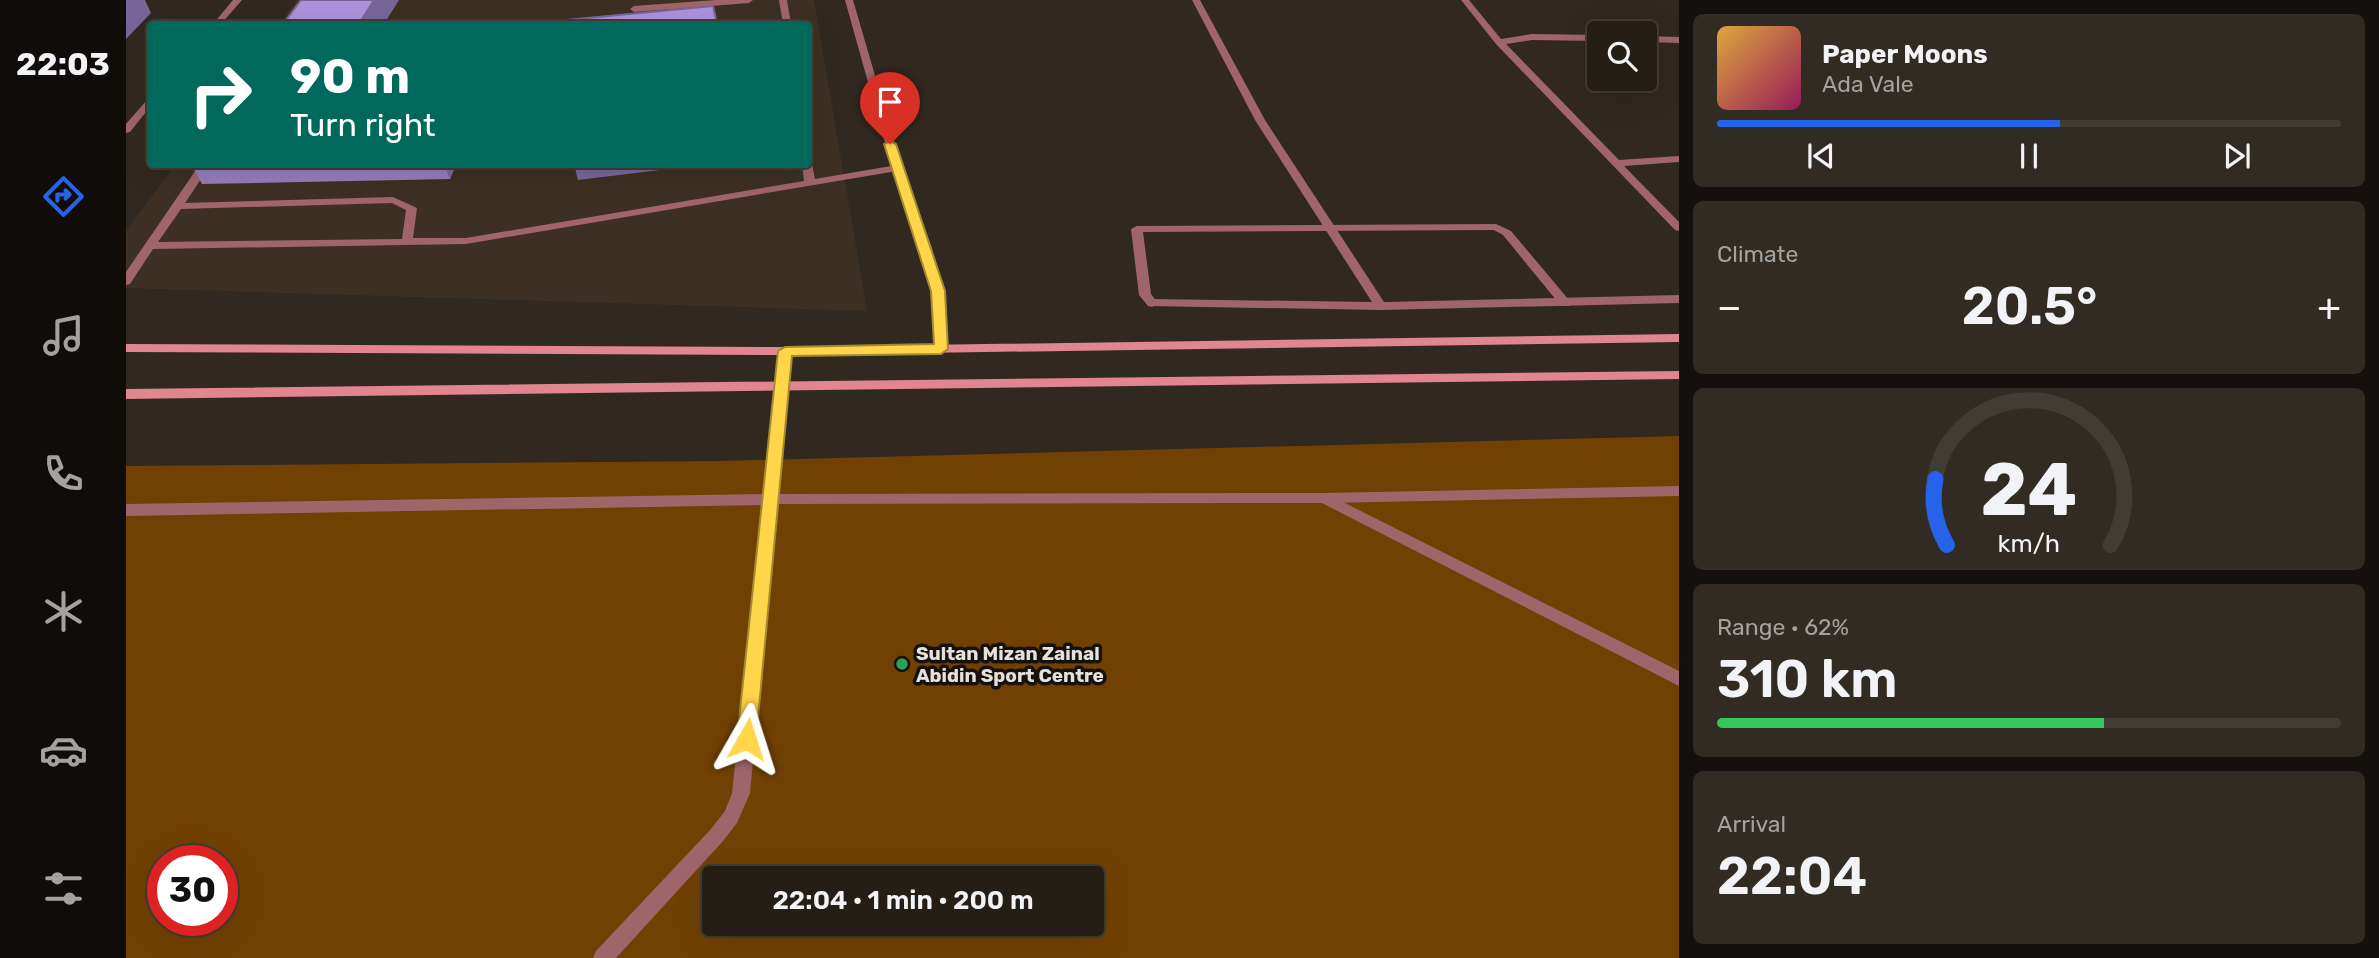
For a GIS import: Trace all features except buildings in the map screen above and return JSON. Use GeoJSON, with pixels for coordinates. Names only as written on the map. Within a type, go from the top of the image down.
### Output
{"type":"FeatureCollection","features":[{"type":"Feature","properties":{"kind":"main road"},"geometry":{"type":"LineString","coordinates":[[126,348],[785,351],[1679,338]]}},
{"type":"Feature","properties":{"kind":"main road"},"geometry":{"type":"LineString","coordinates":[[126,394],[1679,375]]}},
{"type":"Feature","properties":{"kind":"street"},"geometry":{"type":"LineString","coordinates":[[220,21],[238,0]]}},
{"type":"Feature","properties":{"kind":"street"},"geometry":{"type":"LineString","coordinates":[[634,9],[749,0]]}},
{"type":"Feature","properties":{"kind":"street"},"geometry":{"type":"LineString","coordinates":[[783,0],[786,21]]}},
{"type":"Feature","properties":{"kind":"street"},"geometry":{"type":"LineString","coordinates":[[849,0],[897,168],[925,245],[938,291],[941,349]]}},
{"type":"Feature","properties":{"kind":"street"},"geometry":{"type":"LineString","coordinates":[[1196,0],[1260,120],[1381,306]]}},
{"type":"Feature","properties":{"kind":"street"},"geometry":{"type":"LineString","coordinates":[[1465,0],[1499,42],[1679,228]]}},
{"type":"Feature","properties":{"kind":"street"},"geometry":{"type":"LineString","coordinates":[[1499,42],[1532,37],[1587,38]]}},
{"type":"Feature","properties":{"kind":"street"},"geometry":{"type":"LineString","coordinates":[[1657,39],[1679,40]]}},
{"type":"Feature","properties":{"kind":"street"},"geometry":{"type":"LineString","coordinates":[[126,130],[147,106]]}},
{"type":"Feature","properties":{"kind":"street"},"geometry":{"type":"LineString","coordinates":[[1616,163],[1679,159]]}},
{"type":"Feature","properties":{"kind":"street"},"geometry":{"type":"LineString","coordinates":[[126,281],[203,168]]}},
{"type":"Feature","properties":{"kind":"street"},"geometry":{"type":"LineString","coordinates":[[808,168],[810,183]]}},
{"type":"Feature","properties":{"kind":"street"},"geometry":{"type":"LineString","coordinates":[[150,246],[467,241],[897,168]]}},
{"type":"Feature","properties":{"kind":"street"},"geometry":{"type":"LineString","coordinates":[[178,206],[393,200],[412,208],[407,242]]}},
{"type":"Feature","properties":{"kind":"street"},"geometry":{"type":"LineString","coordinates":[[1565,303],[1507,233],[1496,227],[1137,229],[1145,295],[1152,303],[1381,306],[1565,303],[1679,299]]}},
{"type":"Feature","properties":{"kind":"street"},"geometry":{"type":"LineString","coordinates":[[603,958],[718,835],[731,817],[741,793],[781,416],[785,351]]}},
{"type":"Feature","properties":{"kind":"street"},"geometry":{"type":"LineString","coordinates":[[126,510],[772,499],[1325,498],[1679,491]]}},
{"type":"Feature","properties":{"kind":"street"},"geometry":{"type":"LineString","coordinates":[[1325,498],[1679,679]]}},
{"type":"Feature","properties":{"kind":"shaded area"},"geometry":{"type":"Polygon","coordinates":[[[297,0],[814,0],[867,311],[126,288],[126,231],[173,168],[812,168],[812,21],[281,21],[297,0]]]}},
{"type":"Feature","properties":{"kind":"shaded area","name":"Sultan Mizan Zainal Abidin Sport Centre"},"geometry":{"type":"Polygon","coordinates":[[[1679,436],[1679,958],[126,958],[126,466],[720,461],[1679,436]]]}},
{"type":"Feature","properties":{"kind":"place","name":"Sultan Mizan Zainal Abidin Sport Centre"},"geometry":{"type":"Point","coordinates":[902,664]}},
{"type":"Feature","properties":{"kind":"route"},"geometry":{"type":"LineString","coordinates":[[747,739],[781,416],[785,351],[941,349],[938,291],[890,144]]}}]}
